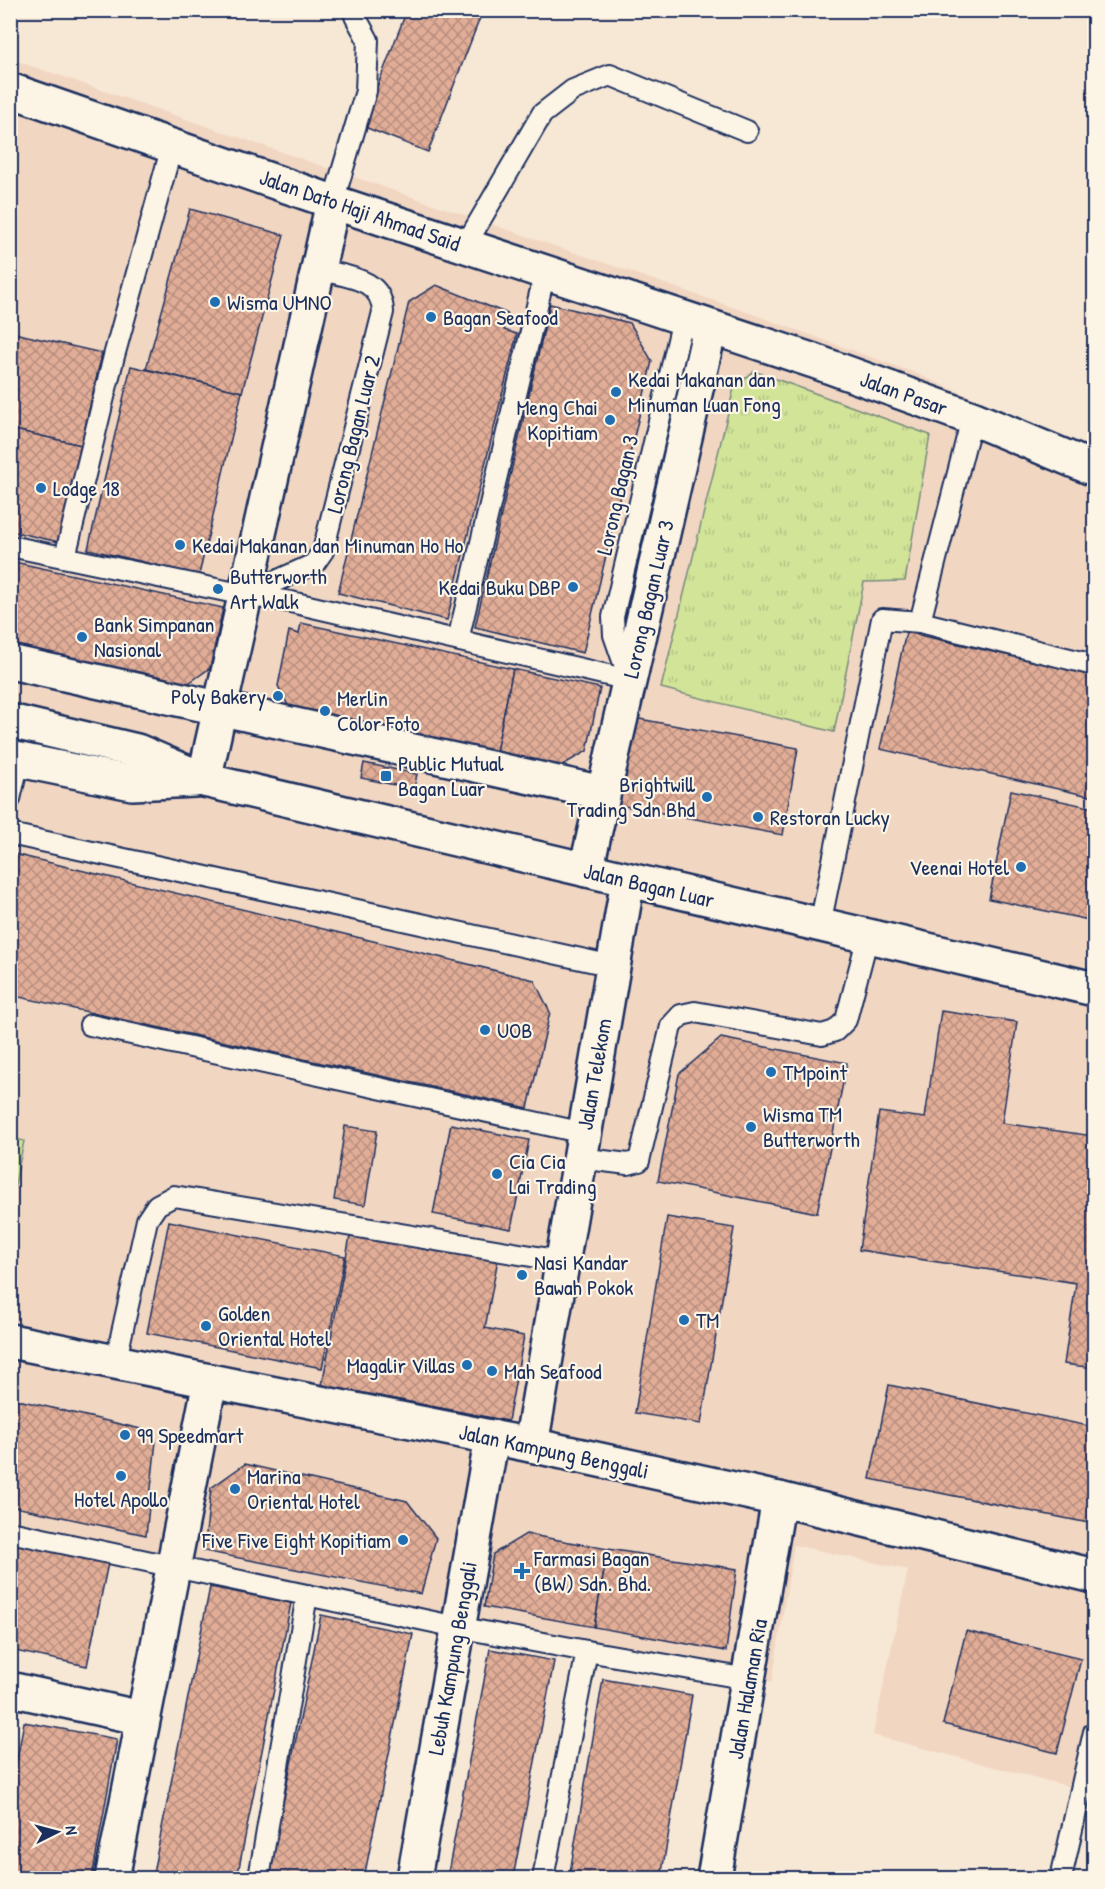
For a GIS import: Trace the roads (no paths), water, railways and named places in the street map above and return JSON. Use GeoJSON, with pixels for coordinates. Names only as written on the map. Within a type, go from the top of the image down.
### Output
{"type":"FeatureCollection","features":[{"type":"Feature","properties":{"kind":"street","name":"Jalan Dato Haji Ahmad Said"},"geometry":{"type":"LineString","coordinates":[[10,90],[696,324]]}},
{"type":"Feature","properties":{"kind":"street"},"geometry":{"type":"LineString","coordinates":[[204,780],[333,202]]}},
{"type":"Feature","properties":{"kind":"street","name":"Jalan Pasar"},"geometry":{"type":"LineString","coordinates":[[696,324],[814,360],[972,418],[1095,469]]}},
{"type":"Feature","properties":{"kind":"street","name":"Lorong Bagan Luar 3"},"geometry":{"type":"LineString","coordinates":[[586,870],[629,680],[696,324]]}},
{"type":"Feature","properties":{"kind":"street"},"geometry":{"type":"LineString","coordinates":[[10,662],[603,793]]}},
{"type":"Feature","properties":{"kind":"street","name":"Jalan Bagan Luar"},"geometry":{"type":"LineString","coordinates":[[10,721],[137,751],[204,780],[1095,990]]}},
{"type":"Feature","properties":{"kind":"street","name":"Jalan Bagan Luar"},"geometry":{"type":"LineString","coordinates":[[15,759],[132,783],[204,780]]}},
{"type":"Feature","properties":{"kind":"street","name":"Jalan Telekom"},"geometry":{"type":"LineString","coordinates":[[531,1445],[628,880]]}},
{"type":"Feature","properties":{"kind":"street","name":"Jalan Kampung Benggali"},"geometry":{"type":"LineString","coordinates":[[10,1341],[115,1364],[531,1445],[779,1499],[1095,1576]]}},
{"type":"Feature","properties":{"kind":"street"},"geometry":{"type":"LineString","coordinates":[[112,1878],[210,1382]]}},
{"type":"Feature","properties":{"kind":"street","name":"Lebuh Kampung Benggali"},"geometry":{"type":"LineString","coordinates":[[414,1878],[492,1437]]}},
{"type":"Feature","properties":{"kind":"street","name":"Jalan Halaman Ria"},"geometry":{"type":"LineString","coordinates":[[714,1878],[779,1499]]}},
{"type":"Feature","properties":{"kind":"street"},"geometry":{"type":"LineString","coordinates":[[10,1689],[142,1718]]}},
{"type":"Feature","properties":{"kind":"lane"},"geometry":{"type":"LineString","coordinates":[[333,202],[366,91],[368,40],[355,16]]}},
{"type":"Feature","properties":{"kind":"lane"},"geometry":{"type":"LineString","coordinates":[[465,246],[542,114],[573,90],[610,75],[747,131]]}},
{"type":"Feature","properties":{"kind":"lane"},"geometry":{"type":"LineString","coordinates":[[65,557],[114,356],[172,146]]}},
{"type":"Feature","properties":{"kind":"lane","name":"Lorong Bagan Luar 2"},"geometry":{"type":"LineString","coordinates":[[245,595],[314,564],[323,551],[383,312],[382,298],[376,289],[367,283],[318,269]]}},
{"type":"Feature","properties":{"kind":"lane"},"geometry":{"type":"LineString","coordinates":[[458,640],[545,272]]}},
{"type":"Feature","properties":{"kind":"lane"},"geometry":{"type":"LineString","coordinates":[[920,622],[972,418]]}},
{"type":"Feature","properties":{"kind":"lane"},"geometry":{"type":"LineString","coordinates":[[10,546],[245,595],[291,602],[629,680]]}},
{"type":"Feature","properties":{"kind":"lane"},"geometry":{"type":"LineString","coordinates":[[820,925],[882,619],[920,622],[1095,665]]}},
{"type":"Feature","properties":{"kind":"lane"},"geometry":{"type":"LineString","coordinates":[[10,798],[15,759]]}},
{"type":"Feature","properties":{"kind":"lane"},"geometry":{"type":"LineString","coordinates":[[10,834],[613,966]]}},
{"type":"Feature","properties":{"kind":"lane"},"geometry":{"type":"LineString","coordinates":[[90,1024],[581,1145],[628,1164],[639,1161],[671,1026],[681,1015],[695,1012],[822,1035],[835,1031],[846,1020],[868,936]]}},
{"type":"Feature","properties":{"kind":"lane"},"geometry":{"type":"LineString","coordinates":[[115,1364],[147,1220],[157,1205],[174,1196],[561,1261]]}},
{"type":"Feature","properties":{"kind":"lane"},"geometry":{"type":"LineString","coordinates":[[10,1532],[457,1627],[748,1679]]}},
{"type":"Feature","properties":{"kind":"lane"},"geometry":{"type":"LineString","coordinates":[[259,1878],[307,1595]]}},
{"type":"Feature","properties":{"kind":"lane"},"geometry":{"type":"LineString","coordinates":[[543,1878],[587,1651]]}},
{"type":"Feature","properties":{"kind":"lane"},"geometry":{"type":"LineString","coordinates":[[1062,1878],[1090,1778],[1095,1732]]}},
{"type":"Feature","properties":{"kind":"place","name":"Wisma UMNO"},"geometry":{"type":"Point","coordinates":[215,302]}},
{"type":"Feature","properties":{"kind":"place","name":"Bagan Seafood"},"geometry":{"type":"Point","coordinates":[431,317]}},
{"type":"Feature","properties":{"kind":"place","name":"Kedai Makanan dan Minuman Luan Fong"},"geometry":{"type":"Point","coordinates":[616,392]}},
{"type":"Feature","properties":{"kind":"place","name":"Meng Chai Kopitiam"},"geometry":{"type":"Point","coordinates":[610,420]}},
{"type":"Feature","properties":{"kind":"place","name":"Lodge 18"},"geometry":{"type":"Point","coordinates":[41,488]}},
{"type":"Feature","properties":{"kind":"place","name":"Kedai Makanan dan Minuman Ho Ho"},"geometry":{"type":"Point","coordinates":[180,545]}},
{"type":"Feature","properties":{"kind":"place","name":"Kedai Buku DBP"},"geometry":{"type":"Point","coordinates":[573,587]}},
{"type":"Feature","properties":{"kind":"place","name":"Butterworth Art Walk"},"geometry":{"type":"Point","coordinates":[218,589]}},
{"type":"Feature","properties":{"kind":"place","name":"Bank Simpanan Nasional"},"geometry":{"type":"Point","coordinates":[82,637]}},
{"type":"Feature","properties":{"kind":"place","name":"Poly Bakery"},"geometry":{"type":"Point","coordinates":[278,696]}},
{"type":"Feature","properties":{"kind":"place","name":"Merlin Color Foto"},"geometry":{"type":"Point","coordinates":[325,711]}},
{"type":"Feature","properties":{"kind":"place","name":"Public Mutual Bagan Luar"},"geometry":{"type":"Point","coordinates":[386,776]}},
{"type":"Feature","properties":{"kind":"place","name":"Brightwill Trading Sdn Bhd"},"geometry":{"type":"Point","coordinates":[707,797]}},
{"type":"Feature","properties":{"kind":"place","name":"Restoran Lucky"},"geometry":{"type":"Point","coordinates":[758,817]}},
{"type":"Feature","properties":{"kind":"place","name":"Veenai Hotel"},"geometry":{"type":"Point","coordinates":[1021,867]}},
{"type":"Feature","properties":{"kind":"place","name":"UOB"},"geometry":{"type":"Point","coordinates":[485,1030]}},
{"type":"Feature","properties":{"kind":"place","name":"TMpoint"},"geometry":{"type":"Point","coordinates":[771,1072]}},
{"type":"Feature","properties":{"kind":"place","name":"Wisma TM Butterworth"},"geometry":{"type":"Point","coordinates":[751,1127]}},
{"type":"Feature","properties":{"kind":"place","name":"Cia Cia Lai Trading"},"geometry":{"type":"Point","coordinates":[497,1174]}},
{"type":"Feature","properties":{"kind":"place","name":"Nasi Kandar Bawah Pokok"},"geometry":{"type":"Point","coordinates":[522,1275]}},
{"type":"Feature","properties":{"kind":"place","name":"TM"},"geometry":{"type":"Point","coordinates":[684,1320]}},
{"type":"Feature","properties":{"kind":"place","name":"Golden Oriental Hotel"},"geometry":{"type":"Point","coordinates":[206,1326]}},
{"type":"Feature","properties":{"kind":"place","name":"Magalir Villas"},"geometry":{"type":"Point","coordinates":[467,1365]}},
{"type":"Feature","properties":{"kind":"place","name":"Mah Seafood"},"geometry":{"type":"Point","coordinates":[492,1371]}},
{"type":"Feature","properties":{"kind":"place","name":"99 Speedmart"},"geometry":{"type":"Point","coordinates":[125,1435]}},
{"type":"Feature","properties":{"kind":"place","name":"Hotel Apollo"},"geometry":{"type":"Point","coordinates":[121,1476]}},
{"type":"Feature","properties":{"kind":"place","name":"Marina Oriental Hotel"},"geometry":{"type":"Point","coordinates":[235,1489]}},
{"type":"Feature","properties":{"kind":"place","name":"Five Five Eight Kopitiam"},"geometry":{"type":"Point","coordinates":[403,1540]}},
{"type":"Feature","properties":{"kind":"place","name":"Farmasi Bagan (BW) Sdn. Bhd."},"geometry":{"type":"Point","coordinates":[522,1571]}}]}
